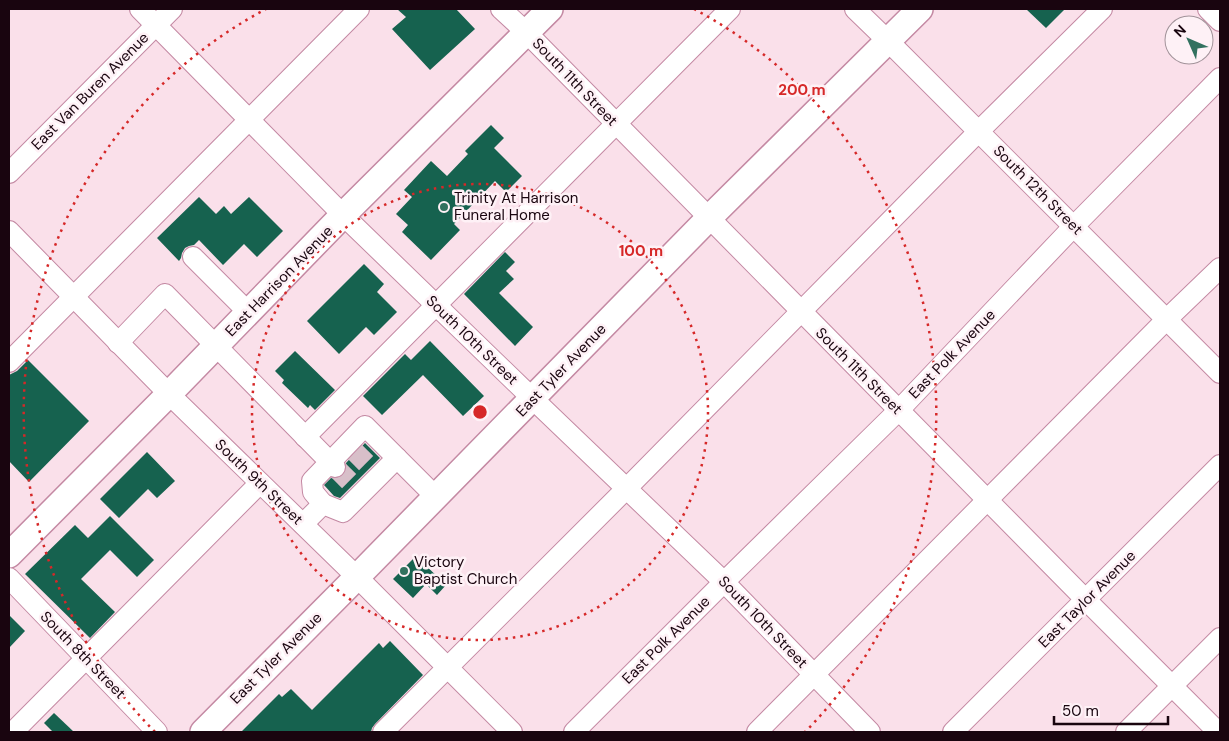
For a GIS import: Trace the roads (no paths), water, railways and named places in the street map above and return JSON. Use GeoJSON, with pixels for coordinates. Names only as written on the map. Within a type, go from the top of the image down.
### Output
{"type":"FeatureCollection","features":[{"type":"Feature","properties":{"kind":"main road","name":"East Harrison Avenue"},"geometry":{"type":"LineString","coordinates":[[9,554],[169,394],[343,215],[550,9]]}},
{"type":"Feature","properties":{"kind":"main road","name":"East Tyler Avenue"},"geometry":{"type":"LineString","coordinates":[[202,732],[533,399],[709,218],[920,9]]}},
{"type":"Feature","properties":{"kind":"street","name":"South 10th Street"},"geometry":{"type":"LineString","coordinates":[[140,9],[343,215],[724,582],[870,732]]}},
{"type":"Feature","properties":{"kind":"street","name":"East Van Buren Avenue"},"geometry":{"type":"LineString","coordinates":[[9,173],[172,9]]}},
{"type":"Feature","properties":{"kind":"street"},"geometry":{"type":"LineString","coordinates":[[9,362],[360,9]]}},
{"type":"Feature","properties":{"kind":"street","name":"South 11th Street"},"geometry":{"type":"LineString","coordinates":[[502,9],[1218,732]]}},
{"type":"Feature","properties":{"kind":"street"},"geometry":{"type":"LineString","coordinates":[[305,438],[730,9]]}},
{"type":"Feature","properties":{"kind":"street","name":"South 12th Street"},"geometry":{"type":"LineString","coordinates":[[855,9],[1220,372]]}},
{"type":"Feature","properties":{"kind":"street"},"geometry":{"type":"LineString","coordinates":[[383,732],[1102,9]]}},
{"type":"Feature","properties":{"kind":"street"},"geometry":{"type":"LineString","coordinates":[[1208,9],[1220,21]]}},
{"type":"Feature","properties":{"kind":"street","name":"East Polk Avenue"},"geometry":{"type":"LineString","coordinates":[[574,732],[899,410],[1074,226],[1220,78]]}},
{"type":"Feature","properties":{"kind":"street","name":"South 9th Street"},"geometry":{"type":"LineString","coordinates":[[9,231],[169,394],[357,577],[512,732]]}},
{"type":"Feature","properties":{"kind":"street"},"geometry":{"type":"LineString","coordinates":[[193,257],[248,312]]}},
{"type":"Feature","properties":{"kind":"street"},"geometry":{"type":"LineString","coordinates":[[757,732],[1220,268]]}},
{"type":"Feature","properties":{"kind":"street"},"geometry":{"type":"LineString","coordinates":[[118,343],[165,294],[332,465]]}},
{"type":"Feature","properties":{"kind":"street"},"geometry":{"type":"LineString","coordinates":[[397,458],[376,473],[358,491],[343,512],[323,504],[313,492],[312,481],[350,447],[365,426],[397,458],[436,497]]}},
{"type":"Feature","properties":{"kind":"street","name":"East Taylor Avenue"},"geometry":{"type":"LineString","coordinates":[[953,732],[1220,465]]}},
{"type":"Feature","properties":{"kind":"street"},"geometry":{"type":"LineString","coordinates":[[13,732],[260,483]]}},
{"type":"Feature","properties":{"kind":"street"},"geometry":{"type":"LineString","coordinates":[[303,524],[323,504]]}},
{"type":"Feature","properties":{"kind":"street","name":"South 8th Street"},"geometry":{"type":"LineString","coordinates":[[9,578],[156,732]]}},
{"type":"Feature","properties":{"kind":"street"},"geometry":{"type":"LineString","coordinates":[[1126,732],[1220,638]]}},
{"type":"Feature","properties":{"kind":"tunnel"},"geometry":{"type":"LineString","coordinates":[[352,449],[373,470]]}},
{"type":"Feature","properties":{"kind":"tunnel"},"geometry":{"type":"LineString","coordinates":[[335,467],[355,487]]}},
{"type":"Feature","properties":{"kind":"place","name":"Trinity At Harrison Funeral Home"},"geometry":{"type":"Point","coordinates":[444,207]}},
{"type":"Feature","properties":{"kind":"place","name":"Victory Baptist Church"},"geometry":{"type":"Point","coordinates":[404,571]}}]}
